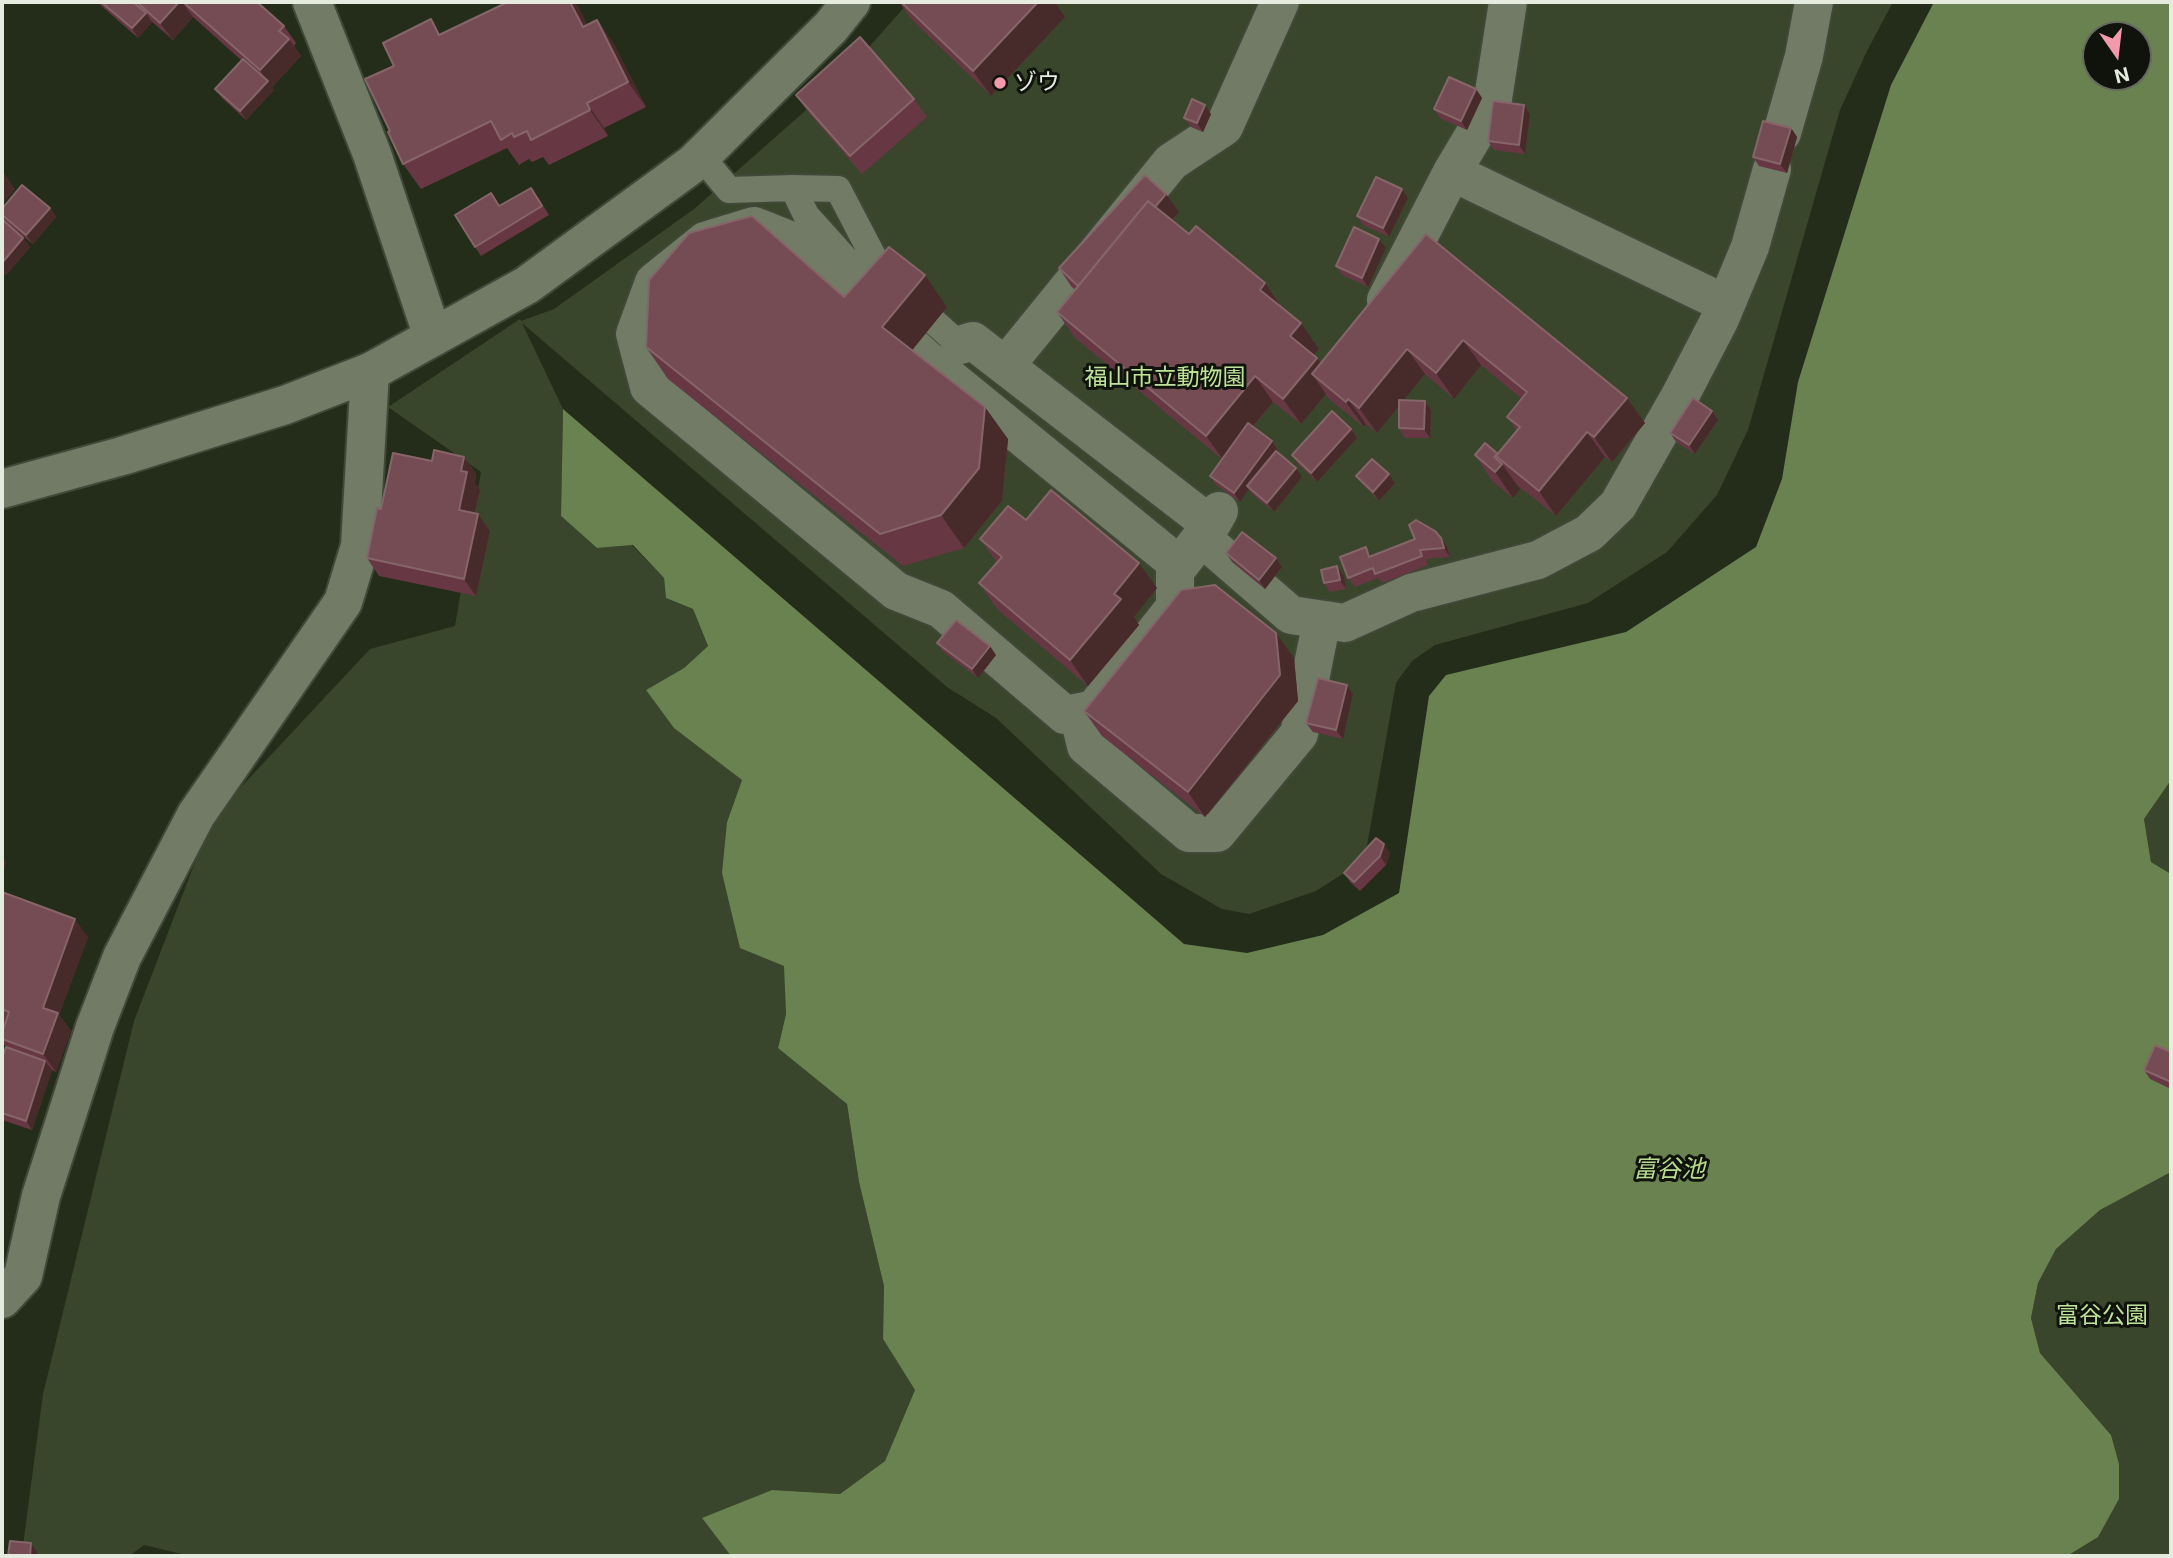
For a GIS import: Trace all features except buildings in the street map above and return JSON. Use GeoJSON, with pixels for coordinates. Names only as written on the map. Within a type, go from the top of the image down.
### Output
{"type":"FeatureCollection","features":[{"type":"Feature","properties":{"kind":"street"},"geometry":{"type":"LineString","coordinates":[[312,2],[372,154],[433,337]]}},
{"type":"Feature","properties":{"kind":"street"},"geometry":{"type":"LineString","coordinates":[[2,489],[122,456],[272,409],[370,372],[527,285],[701,156],[831,27],[851,2]]}},
{"type":"Feature","properties":{"kind":"street"},"geometry":{"type":"LineString","coordinates":[[1006,365],[1171,162],[1224,127],[1280,2]]}},
{"type":"Feature","properties":{"kind":"street"},"geometry":{"type":"LineString","coordinates":[[1364,330],[1380,312],[1452,172],[1492,104],[1508,2]]}},
{"type":"Feature","properties":{"kind":"street"},"geometry":{"type":"LineString","coordinates":[[1782,133],[1804,56],[1815,2]]}},
{"type":"Feature","properties":{"kind":"street"},"geometry":{"type":"LineString","coordinates":[[960,345],[973,341],[1006,365],[1203,535],[1291,615],[1345,623],[1411,593],[1538,560],[1589,533],[1618,505],[1680,396],[1726,304],[1750,247],[1772,169]]}},
{"type":"Feature","properties":{"kind":"street"},"geometry":{"type":"LineString","coordinates":[[1452,172],[1726,304]]}},
{"type":"Feature","properties":{"kind":"street"},"geometry":{"type":"LineString","coordinates":[[754,226],[802,245],[924,358],[1203,535],[1175,570],[1175,607],[1094,709],[1065,715],[941,609],[896,591],[649,387],[635,334],[654,282],[705,241],[754,226]]}},
{"type":"Feature","properties":{"kind":"street"},"geometry":{"type":"LineString","coordinates":[[2,1299],[23,1276],[41,1196],[95,1027],[122,957],[196,814],[343,602],[360,546],[370,372]]}},
{"type":"Feature","properties":{"kind":"street"},"geometry":{"type":"LineString","coordinates":[[1079,713],[1086,747],[1189,833],[1217,833],[1299,734],[1322,620]]}},
{"type":"Feature","properties":{"kind":"lane"},"geometry":{"type":"LineString","coordinates":[[701,156],[729,190],[838,190],[884,276],[960,345]]}},
{"type":"Feature","properties":{"kind":"lane"},"geometry":{"type":"LineString","coordinates":[[793,188],[806,215],[860,275],[884,276]]}},
{"type":"Feature","properties":{"kind":"green space","name":"福山市立動物園"},"geometry":{"type":"Polygon","coordinates":[[[909,2],[1893,2],[1840,110],[1748,430],[1717,495],[1667,552],[1588,603],[1435,645],[1412,661],[1396,683],[1365,857],[1316,891],[1249,914],[1222,909],[1161,874],[996,718],[947,687],[522,323],[563,409],[561,516],[597,548],[632,545],[664,578],[666,598],[693,609],[708,646],[684,668],[646,690],[710,754],[742,780],[727,822],[785,966],[786,1014],[778,1047],[847,1104],[859,1182],[884,1286],[883,1339],[915,1390],[885,1461],[840,1494],[772,1490],[703,1519],[731,1556],[190,1556],[144,1545],[129,1556],[26,1556],[22,1553],[43,1394],[134,1021],[212,818],[370,649],[455,626],[481,472],[388,407],[520,319],[521,321],[554,309],[694,209],[839,81],[909,2]]]}},
{"type":"Feature","properties":{"kind":"green space"},"geometry":{"type":"Polygon","coordinates":[[[2171,780],[2171,874],[2151,862],[2144,819],[2171,780]]]}},
{"type":"Feature","properties":{"kind":"green space","name":"富谷公園"},"geometry":{"type":"Polygon","coordinates":[[[2171,1172],[2171,1556],[2067,1556],[2098,1536],[2119,1499],[2111,1435],[2040,1353],[2031,1318],[2038,1283],[2056,1249],[2100,1210],[2171,1172]]]}},
{"type":"Feature","properties":{"kind":"water","name":"富谷池"},"geometry":{"type":"Polygon","coordinates":[[[1934,2],[2171,2],[2171,780],[2144,819],[2151,862],[2171,874],[2171,1172],[2100,1210],[2056,1249],[2038,1283],[2031,1318],[2040,1353],[2111,1435],[2119,1464],[2119,1499],[2098,1537],[2067,1556],[731,1556],[702,1518],[772,1490],[840,1494],[885,1461],[915,1390],[883,1339],[884,1286],[859,1182],[847,1104],[778,1048],[786,1014],[784,966],[740,948],[722,873],[727,822],[742,780],[674,728],[646,690],[684,668],[708,646],[693,609],[666,598],[664,578],[633,545],[597,548],[561,516],[563,409],[1184,944],[1247,953],[1323,935],[1399,893],[1429,696],[1446,675],[1626,632],[1756,547],[1782,479],[1798,382],[1891,85],[1934,2]]]}},
{"type":"Feature","properties":{"kind":"place","name":"ゾウ"},"geometry":{"type":"Point","coordinates":[1000,83]}}]}
